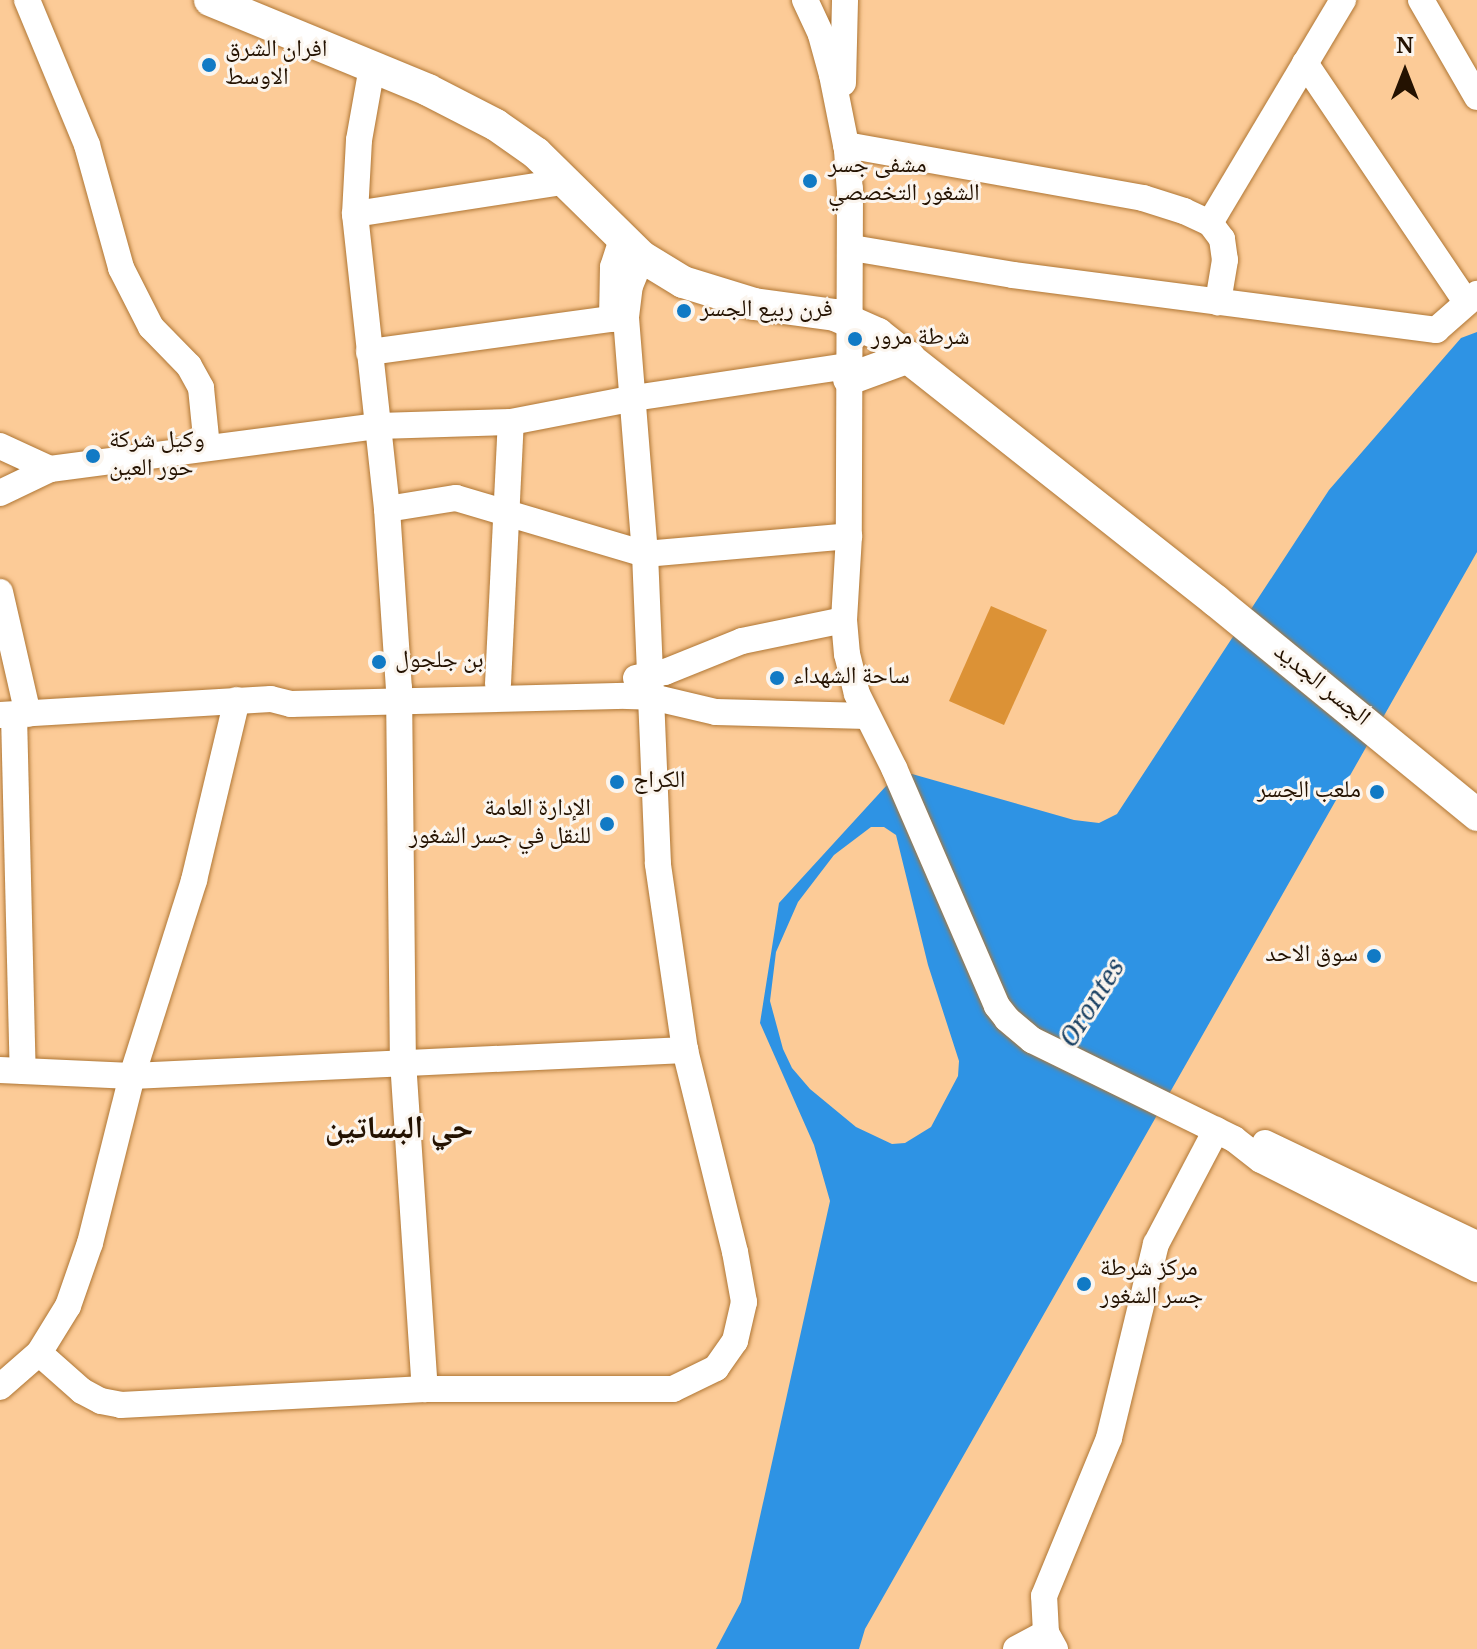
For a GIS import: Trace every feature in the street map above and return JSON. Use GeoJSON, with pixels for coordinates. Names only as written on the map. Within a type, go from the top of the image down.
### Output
{"type":"FeatureCollection","features":[{"type":"Feature","properties":{"kind":"main road","name":"الجسر الجديد"},"geometry":{"type":"LineString","coordinates":[[210,0],[372,67],[496,125],[536,153],[632,247],[683,282],[714,293],[849,319],[878,334],[1216,601],[1477,815]]}},
{"type":"Feature","properties":{"kind":"main road"},"geometry":{"type":"LineString","coordinates":[[849,372],[909,357]]}},
{"type":"Feature","properties":{"kind":"street"},"geometry":{"type":"LineString","coordinates":[[27,0],[87,145],[121,268],[151,327],[189,366],[201,388],[207,447]]}},
{"type":"Feature","properties":{"kind":"street"},"geometry":{"type":"LineString","coordinates":[[805,0],[827,55],[844,136]]}},
{"type":"Feature","properties":{"kind":"street"},"geometry":{"type":"LineString","coordinates":[[845,0],[844,136],[852,248],[849,536],[844,620],[854,681],[867,716],[894,768],[990,992],[1007,1019],[1032,1040],[1225,1134],[1261,1160],[1477,1269]]}},
{"type":"Feature","properties":{"kind":"street"},"geometry":{"type":"LineString","coordinates":[[1210,223],[1343,0]]}},
{"type":"Feature","properties":{"kind":"street"},"geometry":{"type":"LineString","coordinates":[[1421,0],[1477,97]]}},
{"type":"Feature","properties":{"kind":"street"},"geometry":{"type":"LineString","coordinates":[[852,248],[1013,275],[1436,330],[1472,298],[1305,63]]}},
{"type":"Feature","properties":{"kind":"street"},"geometry":{"type":"LineString","coordinates":[[372,67],[359,140],[355,214],[387,509],[399,695],[403,1061],[425,1389]]}},
{"type":"Feature","properties":{"kind":"street"},"geometry":{"type":"LineString","coordinates":[[844,136],[1143,198],[1210,223],[1222,239],[1225,260],[1218,302]]}},
{"type":"Feature","properties":{"kind":"street"},"geometry":{"type":"LineString","coordinates":[[355,214],[567,181]]}},
{"type":"Feature","properties":{"kind":"street"},"geometry":{"type":"LineString","coordinates":[[39,1353],[82,1391],[101,1401],[121,1405],[425,1389],[673,1389],[716,1368],[735,1341],[744,1302],[735,1252],[685,1050],[658,864],[645,554],[634,398],[613,267],[632,247]]}},
{"type":"Feature","properties":{"kind":"street"},"geometry":{"type":"LineString","coordinates":[[369,352],[619,318]]}},
{"type":"Feature","properties":{"kind":"street"},"geometry":{"type":"LineString","coordinates":[[0,493],[50,469],[378,426],[511,422],[634,398],[849,372]]}},
{"type":"Feature","properties":{"kind":"street"},"geometry":{"type":"LineString","coordinates":[[498,684],[511,422]]}},
{"type":"Feature","properties":{"kind":"street"},"geometry":{"type":"LineString","coordinates":[[0,446],[50,469]]}},
{"type":"Feature","properties":{"kind":"street"},"geometry":{"type":"LineString","coordinates":[[387,509],[456,498],[505,510],[645,554],[849,536]]}},
{"type":"Feature","properties":{"kind":"street"},"geometry":{"type":"LineString","coordinates":[[0,592],[14,715],[12,1070],[132,1076],[685,1050]]}},
{"type":"Feature","properties":{"kind":"street"},"geometry":{"type":"LineString","coordinates":[[399,695],[651,686],[720,648],[844,620]]}},
{"type":"Feature","properties":{"kind":"street"},"geometry":{"type":"LineString","coordinates":[[14,715],[237,700],[271,699],[291,704],[498,684],[651,686],[716,712],[867,716]]}},
{"type":"Feature","properties":{"kind":"street"},"geometry":{"type":"LineString","coordinates":[[0,1387],[39,1353],[68,1306],[90,1243],[132,1076],[194,880],[237,700]]}},
{"type":"Feature","properties":{"kind":"street"},"geometry":{"type":"LineString","coordinates":[[1225,1134],[1273,1146],[1477,1244]]}},
{"type":"Feature","properties":{"kind":"street"},"geometry":{"type":"LineString","coordinates":[[1016,1649],[1050,1641],[1044,1596],[1109,1438],[1156,1244],[1225,1134]]}},
{"type":"Feature","properties":{"kind":"shaded area"},"geometry":{"type":"Polygon","coordinates":[[[991,606],[1047,630],[1004,725],[949,701],[991,606]]]}},
{"type":"Feature","properties":{"kind":"water","name":"Orontes"},"geometry":{"type":"Polygon","coordinates":[[[1477,332],[1477,552],[865,1629],[859,1649],[716,1649],[741,1602],[830,1201],[814,1145],[760,1023],[779,903],[887,785],[912,774],[1074,820],[1099,823],[1117,814],[1329,490],[1461,338],[1477,332]],[[871,827],[834,855],[798,902],[776,952],[770,1001],[783,1049],[792,1068],[810,1089],[856,1127],[892,1144],[905,1143],[931,1127],[958,1076],[959,1061],[928,965],[896,835],[884,827],[871,827]]]}},
{"type":"Feature","properties":{"kind":"place","name":"افران الشرق الاوسط"},"geometry":{"type":"Point","coordinates":[209,65]}},
{"type":"Feature","properties":{"kind":"place","name":"مشفى جسر الشغور التخصصي"},"geometry":{"type":"Point","coordinates":[810,181]}},
{"type":"Feature","properties":{"kind":"place","name":"فرن ربيع الجسر"},"geometry":{"type":"Point","coordinates":[684,311]}},
{"type":"Feature","properties":{"kind":"place","name":"شرطة مرور"},"geometry":{"type":"Point","coordinates":[855,339]}},
{"type":"Feature","properties":{"kind":"place","name":"وكيل شركة حور العين"},"geometry":{"type":"Point","coordinates":[93,456]}},
{"type":"Feature","properties":{"kind":"place","name":"بن جلجول"},"geometry":{"type":"Point","coordinates":[379,662]}},
{"type":"Feature","properties":{"kind":"place","name":"ساحة الشهداء"},"geometry":{"type":"Point","coordinates":[777,678]}},
{"type":"Feature","properties":{"kind":"place","name":"الكراج"},"geometry":{"type":"Point","coordinates":[617,782]}},
{"type":"Feature","properties":{"kind":"place","name":"ملعب الجسر"},"geometry":{"type":"Point","coordinates":[1377,792]}},
{"type":"Feature","properties":{"kind":"place","name":"الإدارة العامة للنقل في جسر الشغور"},"geometry":{"type":"Point","coordinates":[607,824]}},
{"type":"Feature","properties":{"kind":"place","name":"سوق الاحد"},"geometry":{"type":"Point","coordinates":[1374,956]}},
{"type":"Feature","properties":{"kind":"place","name":"مركز شرطة جسر الشغور"},"geometry":{"type":"Point","coordinates":[1084,1284]}},
{"type":"Feature","properties":{"kind":"district","name":"حي البساتين"},"geometry":{"type":"Point","coordinates":[399,1131]}}]}
